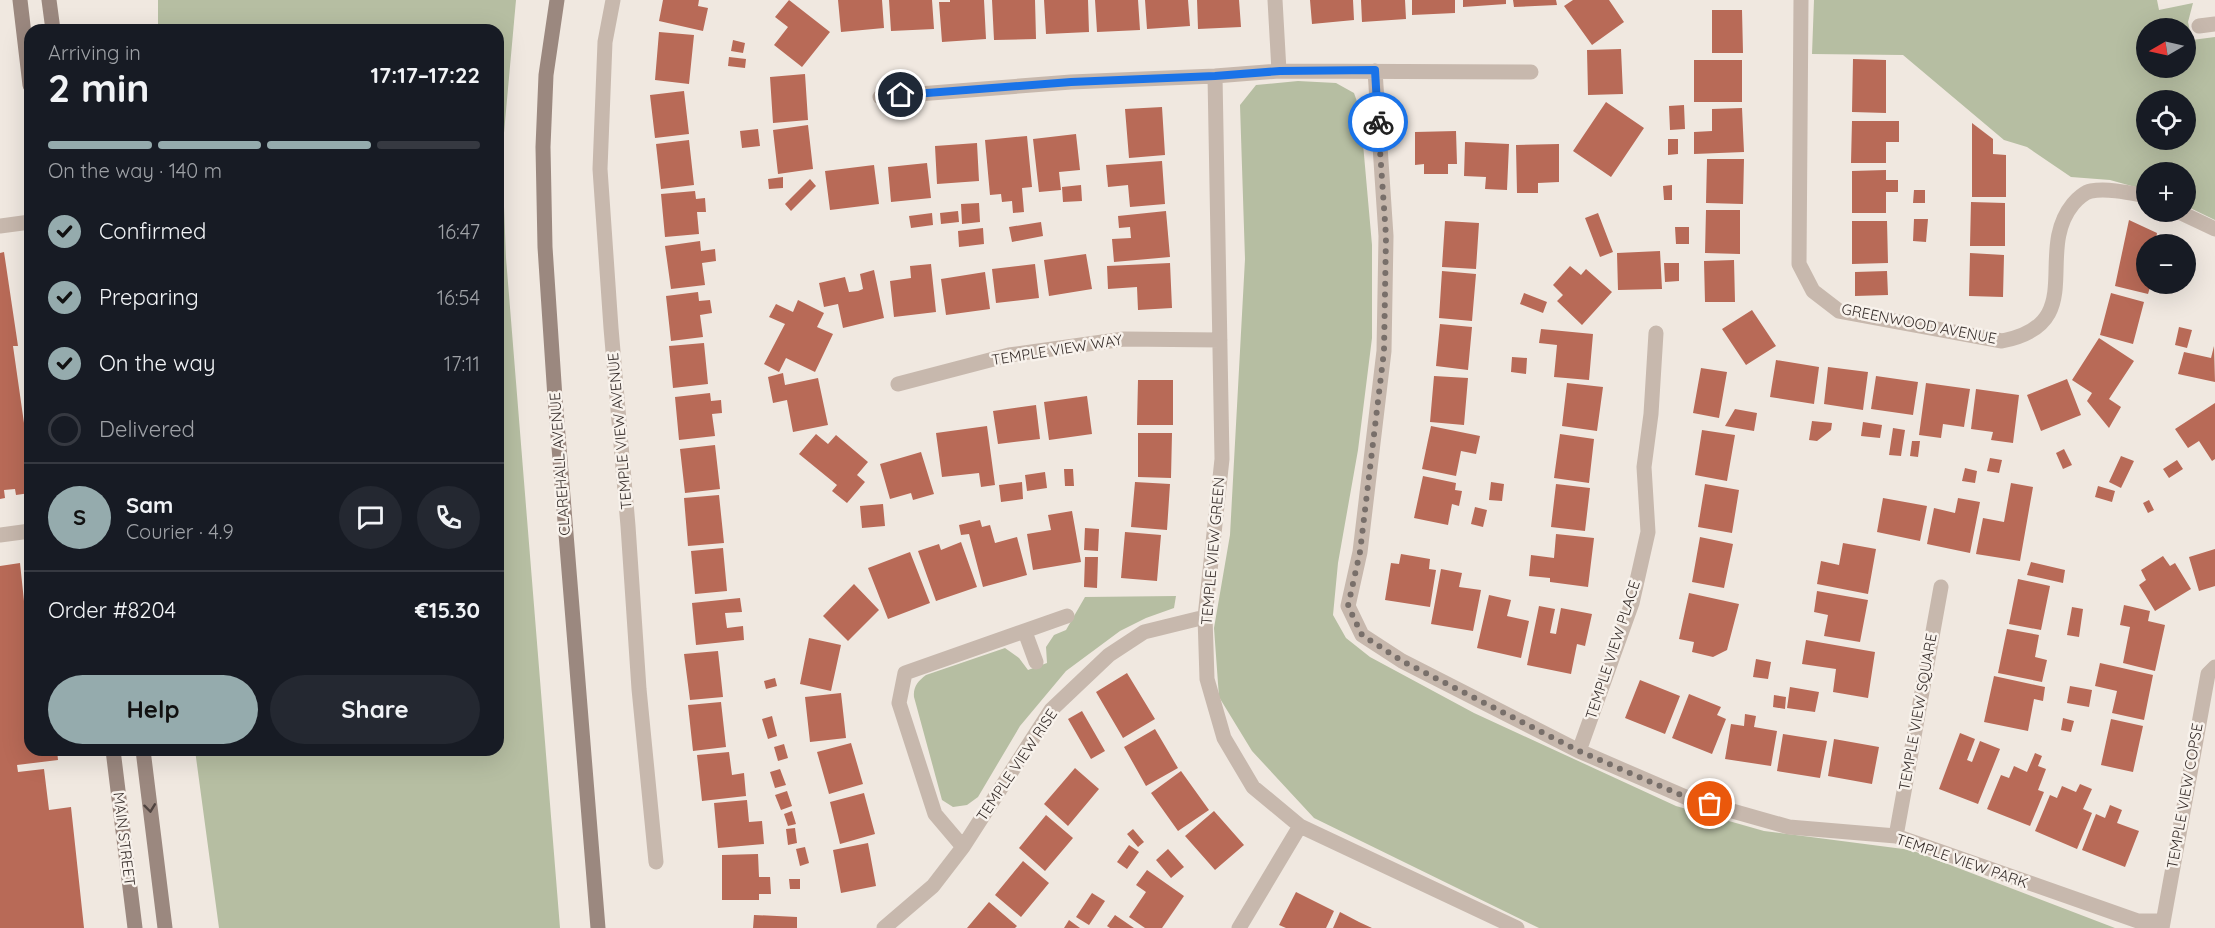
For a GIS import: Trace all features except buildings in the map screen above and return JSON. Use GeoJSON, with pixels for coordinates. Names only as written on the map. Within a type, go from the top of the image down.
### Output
{"type":"FeatureCollection","features":[{"type":"Feature","properties":{"kind":"main road"},"geometry":{"type":"LineString","coordinates":[[20,0],[24,34]]}},
{"type":"Feature","properties":{"kind":"main road"},"geometry":{"type":"LineString","coordinates":[[49,0],[52,24]]}},
{"type":"Feature","properties":{"kind":"main road","name":"CLAREHALL AVENUE"},"geometry":{"type":"LineString","coordinates":[[557,0],[546,75],[543,147],[545,247],[598,928]]}},
{"type":"Feature","properties":{"kind":"main road","name":"MAIN STREET"},"geometry":{"type":"LineString","coordinates":[[114,756],[135,928]]}},
{"type":"Feature","properties":{"kind":"main road","name":"MAIN STREET"},"geometry":{"type":"LineString","coordinates":[[144,756],[165,928]]}},
{"type":"Feature","properties":{"kind":"street","name":"TEMPLE VIEW AVENUE"},"geometry":{"type":"LineString","coordinates":[[613,0],[605,42],[600,169],[639,689],[656,862]]}},
{"type":"Feature","properties":{"kind":"street"},"geometry":{"type":"LineString","coordinates":[[1275,0],[1280,71]]}},
{"type":"Feature","properties":{"kind":"street","name":"GREENWOOD AVENUE"},"geometry":{"type":"LineString","coordinates":[[1802,0],[1799,264],[1813,291],[1839,311],[2002,341],[2021,338],[2039,327],[2049,315],[2054,298],[2058,236],[2064,214],[2076,199],[2090,191],[2136,195]]}},
{"type":"Feature","properties":{"kind":"street"},"geometry":{"type":"LineString","coordinates":[[2199,26],[2215,24]]}},
{"type":"Feature","properties":{"kind":"street","name":"TEMPLE VIEW PARK"},"geometry":{"type":"LineString","coordinates":[[1375,70],[1386,236],[1384,351],[1360,552],[1348,606],[1362,635],[1402,661],[1579,751],[1690,799],[1789,827],[1896,836],[2138,921],[2162,925]]}},
{"type":"Feature","properties":{"kind":"street"},"geometry":{"type":"LineString","coordinates":[[880,97],[1071,82],[1280,71],[1531,72]]}},
{"type":"Feature","properties":{"kind":"street","name":"TEMPLE VIEW GREEN"},"geometry":{"type":"LineString","coordinates":[[1215,76],[1222,459],[1205,617],[1207,679],[1224,738],[1253,787],[1300,826],[1517,928]]}},
{"type":"Feature","properties":{"kind":"street"},"geometry":{"type":"LineString","coordinates":[[2196,220],[2215,229]]}},
{"type":"Feature","properties":{"kind":"street"},"geometry":{"type":"LineString","coordinates":[[0,226],[24,223]]}},
{"type":"Feature","properties":{"kind":"street","name":"TEMPLE VIEW PLACE"},"geometry":{"type":"LineString","coordinates":[[1579,751],[1632,603],[1648,532],[1644,468],[1651,414],[1656,333]]}},
{"type":"Feature","properties":{"kind":"street","name":"TEMPLE VIEW WAY"},"geometry":{"type":"LineString","coordinates":[[898,384],[1009,355],[1124,339],[1220,340]]}},
{"type":"Feature","properties":{"kind":"street"},"geometry":{"type":"LineString","coordinates":[[0,535],[24,532]]}},
{"type":"Feature","properties":{"kind":"street","name":"TEMPLE VIEW SQUARE"},"geometry":{"type":"LineString","coordinates":[[1896,836],[1941,588]]}},
{"type":"Feature","properties":{"kind":"street"},"geometry":{"type":"LineString","coordinates":[[963,847],[935,814],[899,703],[906,673],[1067,616]]}},
{"type":"Feature","properties":{"kind":"street","name":"TEMPLE VIEW RISE"},"geometry":{"type":"LineString","coordinates":[[884,928],[933,886],[963,847],[1051,710],[1109,655],[1144,632],[1205,617]]}},
{"type":"Feature","properties":{"kind":"street"},"geometry":{"type":"LineString","coordinates":[[1025,632],[1036,662]]}},
{"type":"Feature","properties":{"kind":"street","name":"TEMPLE VIEW COPSE"},"geometry":{"type":"LineString","coordinates":[[2162,925],[2208,674],[2215,667]]}},
{"type":"Feature","properties":{"kind":"street"},"geometry":{"type":"LineString","coordinates":[[1239,928],[1300,826]]}},
{"type":"Feature","properties":{"kind":"green space"},"geometry":{"type":"Polygon","coordinates":[[[158,0],[516,0],[504,133],[504,24],[158,24],[158,0]]]}},
{"type":"Feature","properties":{"kind":"green space"},"geometry":{"type":"Polygon","coordinates":[[[1814,0],[2157,0],[2159,10],[2193,3],[2189,18],[2136,18],[2136,78],[2196,78],[2196,39],[2215,37],[2215,220],[2196,211],[2196,162],[2136,162],[2136,187],[2110,180],[2071,177],[2027,147],[2004,140],[1903,55],[1812,54],[1814,0]]]}},
{"type":"Feature","properties":{"kind":"green space"},"geometry":{"type":"Polygon","coordinates":[[[1298,81],[1336,83],[1354,93],[1360,110],[1372,245],[1372,338],[1358,450],[1338,563],[1333,615],[1346,638],[1370,657],[1474,713],[1676,806],[1764,831],[1911,850],[2115,928],[1539,928],[1314,818],[1252,751],[1219,697],[1214,628],[1230,535],[1245,259],[1240,105],[1256,85],[1298,81]]]}},
{"type":"Feature","properties":{"kind":"green space"},"geometry":{"type":"Polygon","coordinates":[[[504,206],[506,258],[560,928],[219,928],[196,756],[504,756],[504,206]]]}},
{"type":"Feature","properties":{"kind":"green space"},"geometry":{"type":"Polygon","coordinates":[[[1176,596],[1174,608],[1120,631],[1066,671],[1020,726],[978,797],[967,805],[953,807],[942,800],[914,697],[915,687],[923,677],[1005,648],[1019,658],[1028,670],[1047,663],[1046,647],[1054,635],[1066,630],[1085,597],[1176,596]]]}},
{"type":"Feature","properties":{"kind":"way so far"},"geometry":{"type":"LineString","coordinates":[[1378,122],[1386,236],[1384,351],[1360,552],[1348,606],[1362,635],[1402,661],[1579,751],[1690,799],[1710,804]]}},
{"type":"Feature","properties":{"kind":"route"},"geometry":{"type":"LineString","coordinates":[[901,95],[1071,82],[1280,71],[1375,70],[1378,122]]}}]}
